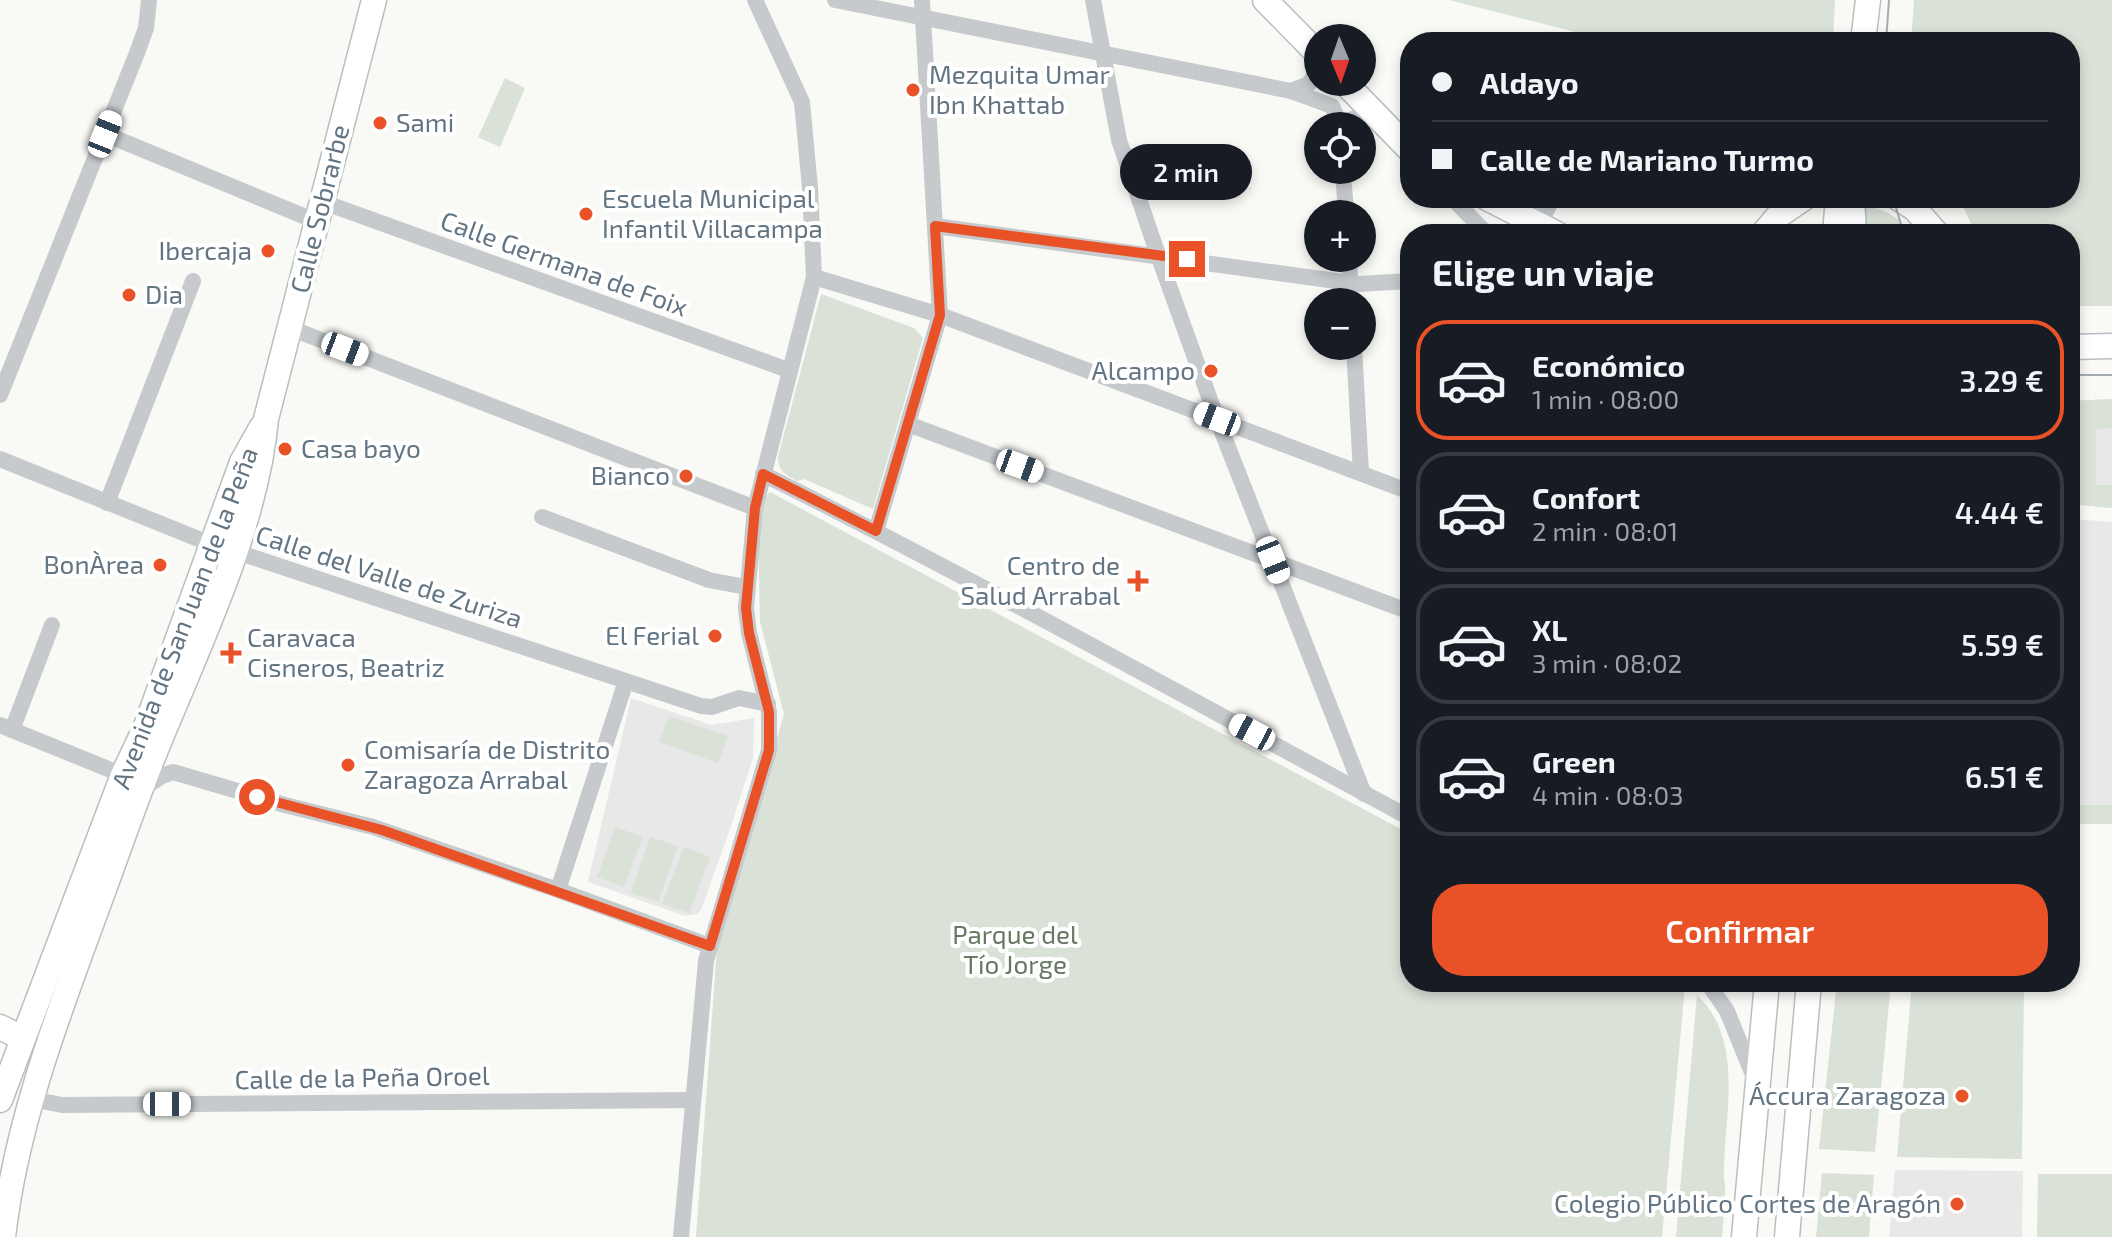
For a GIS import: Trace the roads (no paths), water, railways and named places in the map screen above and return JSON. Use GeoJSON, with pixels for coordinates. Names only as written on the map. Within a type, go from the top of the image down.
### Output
{"type":"FeatureCollection","features":[{"type":"Feature","properties":{"kind":"main road","name":"Calle Sobrarbe"},"geometry":{"type":"LineString","coordinates":[[266,419],[374,0]]}},
{"type":"Feature","properties":{"kind":"main road"},"geometry":{"type":"LineString","coordinates":[[1265,0],[1304,40]]}},
{"type":"Feature","properties":{"kind":"main road"},"geometry":{"type":"LineString","coordinates":[[1864,32],[1868,0]]}},
{"type":"Feature","properties":{"kind":"main road"},"geometry":{"type":"LineString","coordinates":[[1357,96],[1400,140]]}},
{"type":"Feature","properties":{"kind":"main road"},"geometry":{"type":"LineString","coordinates":[[1504,208],[1531,224]]}},
{"type":"Feature","properties":{"kind":"main road"},"geometry":{"type":"LineString","coordinates":[[1771,224],[1789,208]]}},
{"type":"Feature","properties":{"kind":"main road"},"geometry":{"type":"LineString","coordinates":[[1913,208],[1928,224]]}},
{"type":"Feature","properties":{"kind":"main road"},"geometry":{"type":"LineString","coordinates":[[2080,347],[2112,346]]}},
{"type":"Feature","properties":{"kind":"main road","name":"Avenida de San Juan de la Peña"},"geometry":{"type":"LineString","coordinates":[[32,1099],[1,1092],[133,782],[153,756],[196,654],[242,462],[266,419]]}},
{"type":"Feature","properties":{"kind":"main road","name":"Avenida de San Juan de la Peña"},"geometry":{"type":"LineString","coordinates":[[3,1237],[15,1162],[32,1099],[133,782],[146,726],[223,548]]}},
{"type":"Feature","properties":{"kind":"main road"},"geometry":{"type":"LineString","coordinates":[[1744,1237],[1766,992]]}},
{"type":"Feature","properties":{"kind":"main road"},"geometry":{"type":"LineString","coordinates":[[1787,1237],[1808,992]]}},
{"type":"Feature","properties":{"kind":"main road"},"geometry":{"type":"LineString","coordinates":[[0,1027],[22,1038]]}},
{"type":"Feature","properties":{"kind":"street"},"geometry":{"type":"LineString","coordinates":[[0,395],[146,28],[149,0]]}},
{"type":"Feature","properties":{"kind":"street"},"geometry":{"type":"LineString","coordinates":[[681,1237],[703,976],[766,764],[771,735],[768,704],[749,633],[746,587],[755,508],[814,277],[802,102],[755,0]]}},
{"type":"Feature","properties":{"kind":"street"},"geometry":{"type":"LineString","coordinates":[[835,0],[1291,91],[1332,106],[1335,112]]}},
{"type":"Feature","properties":{"kind":"street"},"geometry":{"type":"LineString","coordinates":[[876,531],[940,315],[922,0]]}},
{"type":"Feature","properties":{"kind":"street"},"geometry":{"type":"LineString","coordinates":[[1093,0],[1119,140],[1158,255],[1217,419],[1364,794]]}},
{"type":"Feature","properties":{"kind":"street"},"geometry":{"type":"LineString","coordinates":[[1291,91],[1304,86]]}},
{"type":"Feature","properties":{"kind":"street"},"geometry":{"type":"LineString","coordinates":[[1376,121],[1383,123]]}},
{"type":"Feature","properties":{"kind":"street","name":"Calle Germana de Foix"},"geometry":{"type":"LineString","coordinates":[[105,134],[320,212],[788,370]]}},
{"type":"Feature","properties":{"kind":"street"},"geometry":{"type":"LineString","coordinates":[[1462,208],[1477,224]]}},
{"type":"Feature","properties":{"kind":"street"},"geometry":{"type":"LineString","coordinates":[[935,226],[1350,283],[1400,281]]}},
{"type":"Feature","properties":{"kind":"street"},"geometry":{"type":"LineString","coordinates":[[1350,272],[1350,288]]}},
{"type":"Feature","properties":{"kind":"street"},"geometry":{"type":"LineString","coordinates":[[814,277],[940,315],[1400,488]]}},
{"type":"Feature","properties":{"kind":"street"},"geometry":{"type":"LineString","coordinates":[[107,503],[193,281]]}},
{"type":"Feature","properties":{"kind":"street"},"geometry":{"type":"LineString","coordinates":[[290,328],[755,508]]}},
{"type":"Feature","properties":{"kind":"street"},"geometry":{"type":"LineString","coordinates":[[1355,360],[1361,473]]}},
{"type":"Feature","properties":{"kind":"street"},"geometry":{"type":"LineString","coordinates":[[908,424],[1400,608]]}},
{"type":"Feature","properties":{"kind":"street","name":"Calle del Valle de Zuriza"},"geometry":{"type":"LineString","coordinates":[[0,459],[223,548],[706,707],[739,698],[768,704]]}},
{"type":"Feature","properties":{"kind":"street"},"geometry":{"type":"LineString","coordinates":[[763,474],[876,531],[1400,813]]}},
{"type":"Feature","properties":{"kind":"street"},"geometry":{"type":"LineString","coordinates":[[542,517],[709,580],[746,587]]}},
{"type":"Feature","properties":{"kind":"street"},"geometry":{"type":"LineString","coordinates":[[52,625],[6,727],[133,782],[173,772]]}},
{"type":"Feature","properties":{"kind":"street"},"geometry":{"type":"LineString","coordinates":[[558,890],[626,681]]}},
{"type":"Feature","properties":{"kind":"street"},"geometry":{"type":"LineString","coordinates":[[146,726],[153,756],[173,772],[373,827],[710,946]]}},
{"type":"Feature","properties":{"kind":"street"},"geometry":{"type":"LineString","coordinates":[[1714,992],[1727,1011],[1758,1086]]}},
{"type":"Feature","properties":{"kind":"street","name":"Calle de la Peña Oroel"},"geometry":{"type":"LineString","coordinates":[[32,1099],[62,1105],[693,1100]]}},
{"type":"Feature","properties":{"kind":"tram line"},"geometry":{"type":"LineString","coordinates":[[1887,32],[1889,0]]}},
{"type":"Feature","properties":{"kind":"tram line"},"geometry":{"type":"LineString","coordinates":[[1896,208],[1901,224]]}},
{"type":"Feature","properties":{"kind":"tram line"},"geometry":{"type":"LineString","coordinates":[[2080,375],[2112,375]]}},
{"type":"Feature","properties":{"kind":"place","name":"Mezquita Umar Ibn Khattab"},"geometry":{"type":"Point","coordinates":[913,90]}},
{"type":"Feature","properties":{"kind":"place","name":"Sami"},"geometry":{"type":"Point","coordinates":[380,123]}},
{"type":"Feature","properties":{"kind":"place","name":"Escuela Municipal Infantil Villacampa"},"geometry":{"type":"Point","coordinates":[586,214]}},
{"type":"Feature","properties":{"kind":"place","name":"Ibercaja"},"geometry":{"type":"Point","coordinates":[268,251]}},
{"type":"Feature","properties":{"kind":"place","name":"Dia"},"geometry":{"type":"Point","coordinates":[129,295]}},
{"type":"Feature","properties":{"kind":"place","name":"Alcampo"},"geometry":{"type":"Point","coordinates":[1211,371]}},
{"type":"Feature","properties":{"kind":"place","name":"Casa bayo"},"geometry":{"type":"Point","coordinates":[285,449]}},
{"type":"Feature","properties":{"kind":"place","name":"Bianco"},"geometry":{"type":"Point","coordinates":[686,476]}},
{"type":"Feature","properties":{"kind":"place","name":"BonÀrea"},"geometry":{"type":"Point","coordinates":[160,565]}},
{"type":"Feature","properties":{"kind":"place","name":"Centro de Salud Arrabal"},"geometry":{"type":"Point","coordinates":[1138,581]}},
{"type":"Feature","properties":{"kind":"place","name":"El Ferial"},"geometry":{"type":"Point","coordinates":[715,636]}},
{"type":"Feature","properties":{"kind":"place","name":"Caravaca Cisneros, Beatriz"},"geometry":{"type":"Point","coordinates":[231,653]}},
{"type":"Feature","properties":{"kind":"place","name":"Comisaría de Distrito Zaragoza Arrabal"},"geometry":{"type":"Point","coordinates":[348,765]}},
{"type":"Feature","properties":{"kind":"place","name":"Áccura Zaragoza"},"geometry":{"type":"Point","coordinates":[1962,1096]}},
{"type":"Feature","properties":{"kind":"place","name":"Colegio Público Cortes de Aragón"},"geometry":{"type":"Point","coordinates":[1957,1204]}},
{"type":"Feature","properties":{"kind":"park label","name":"Parque del Tío Jorge"},"geometry":{"type":"Point","coordinates":[1015,950]}}]}
